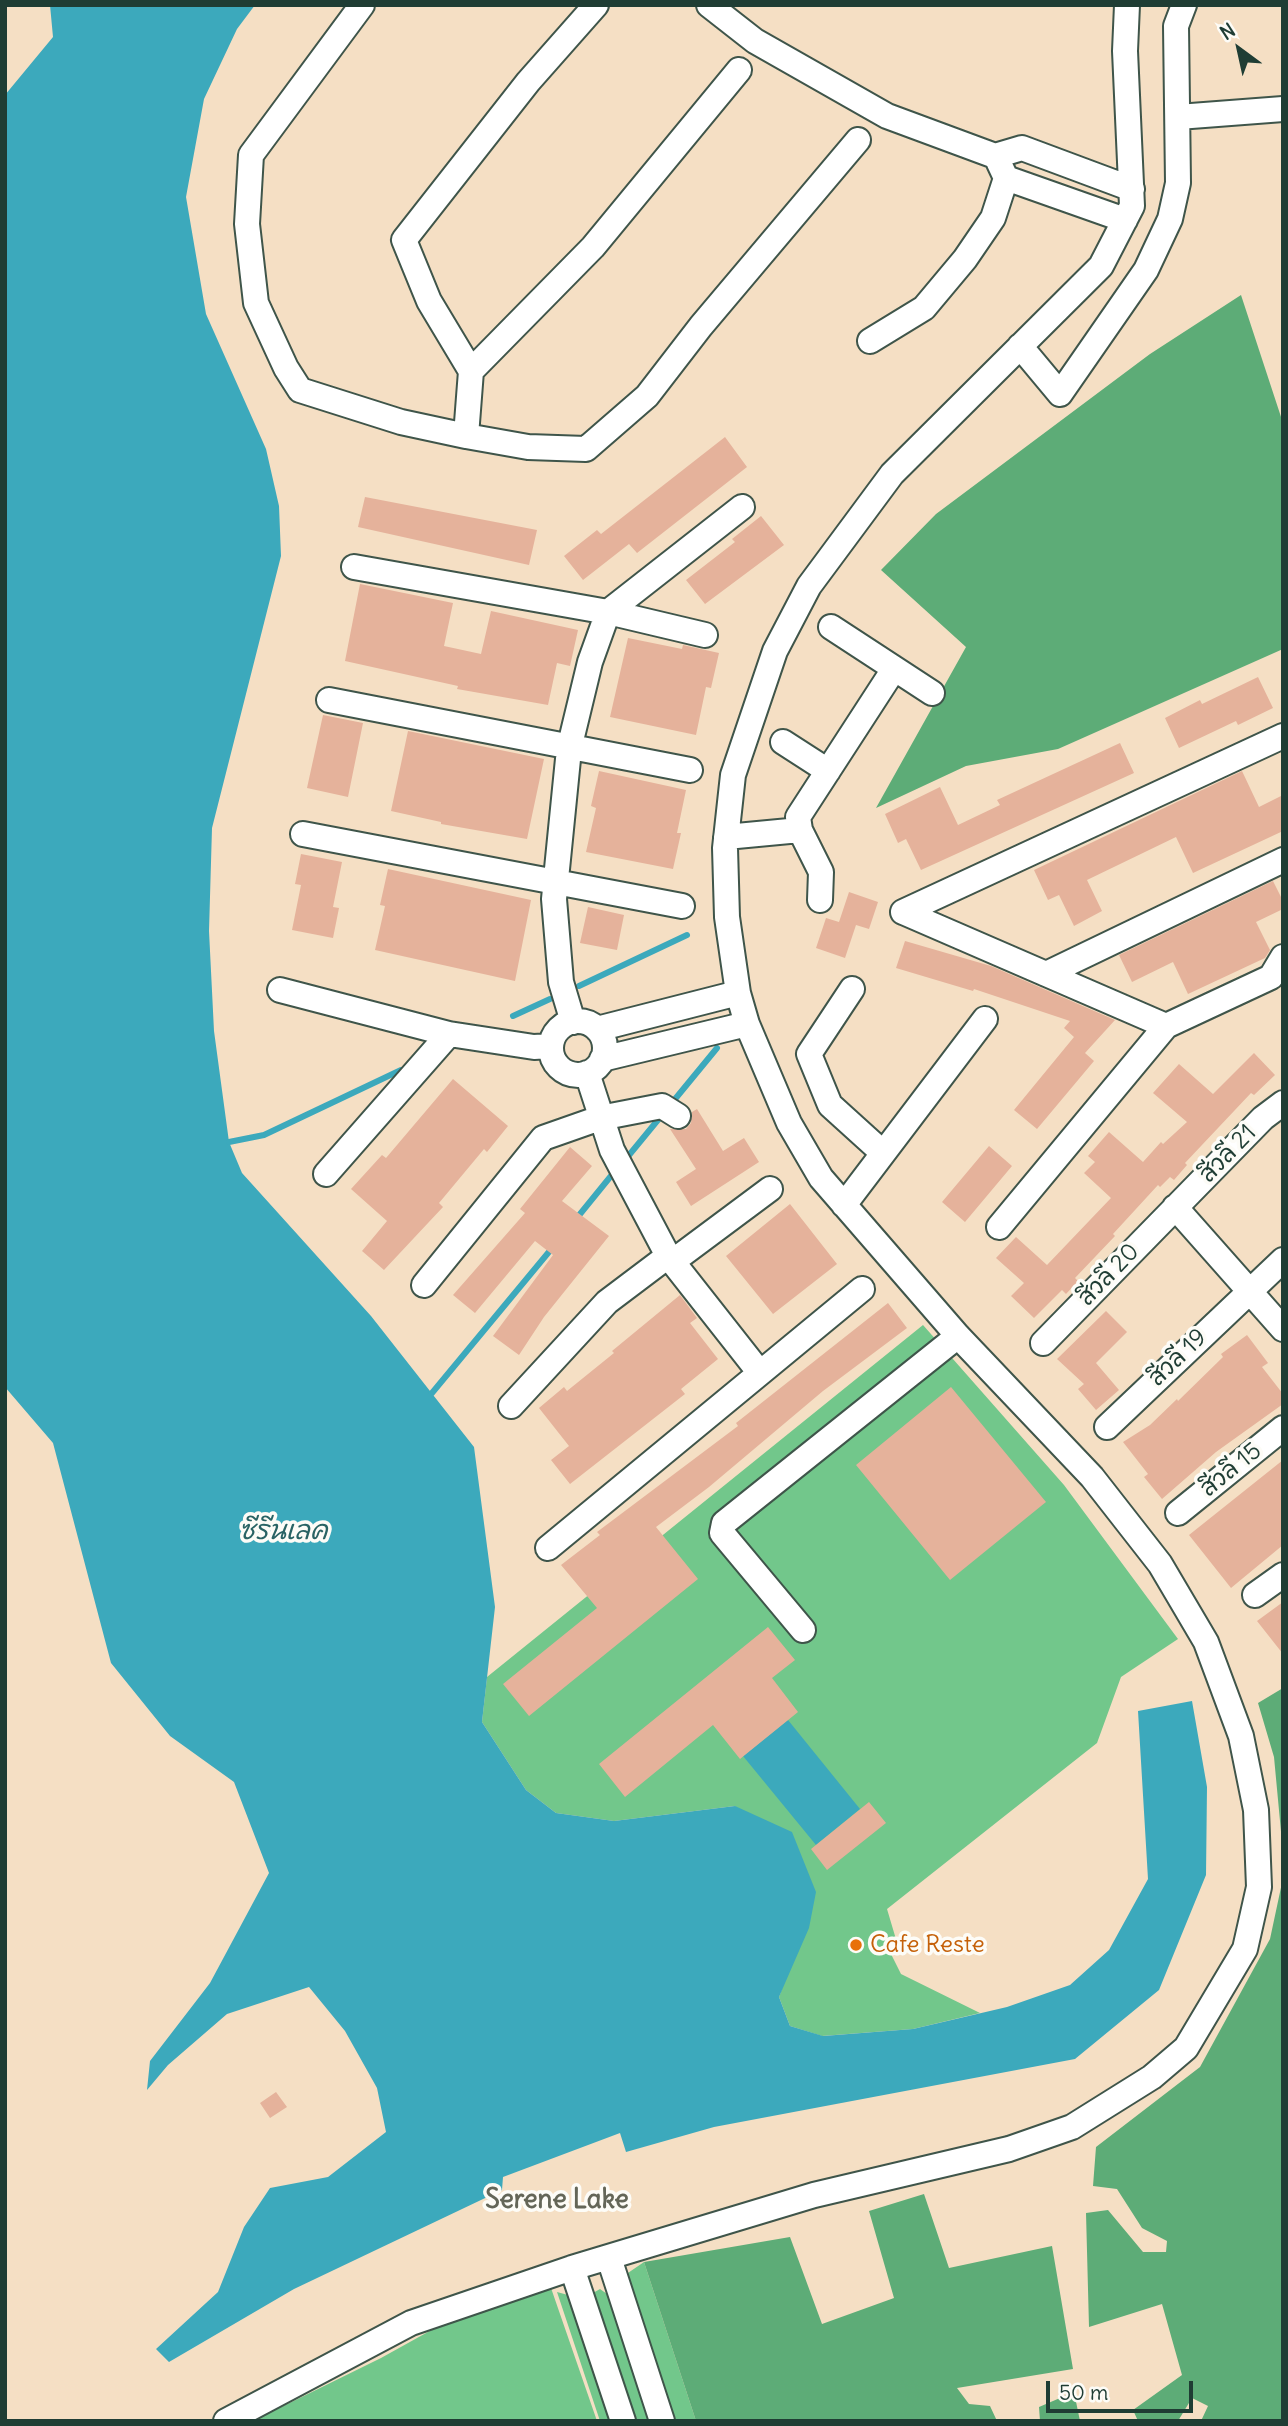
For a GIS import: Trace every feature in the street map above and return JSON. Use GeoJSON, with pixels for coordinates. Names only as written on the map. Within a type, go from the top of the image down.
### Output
{"type":"FeatureCollection","features":[{"type":"Feature","properties":{"kind":"street"},"geometry":{"type":"LineString","coordinates":[[362,5],[251,155],[247,224],[256,303],[286,368],[300,390],[401,422],[528,447],[586,449],[647,396],[701,326],[858,140]]}},
{"type":"Feature","properties":{"kind":"street"},"geometry":{"type":"LineString","coordinates":[[466,436],[471,371],[429,301],[404,240],[528,82],[596,5]]}},
{"type":"Feature","properties":{"kind":"street"},"geometry":{"type":"LineString","coordinates":[[709,5],[755,41],[887,116],[1125,220]]}},
{"type":"Feature","properties":{"kind":"street"},"geometry":{"type":"LineString","coordinates":[[226,2421],[411,2323],[572,2268],[814,2195],[1009,2149],[1072,2127],[1153,2077],[1186,2048],[1245,1949],[1259,1887],[1256,1810],[1241,1736],[1213,1656],[1160,1564],[1109,1499],[958,1336],[821,1178],[789,1123],[747,1024],[738,993],[727,918],[726,837],[733,775],[754,705],[775,652],[810,586],[892,474],[1101,265],[1132,206],[1125,51],[1128,5]]}},
{"type":"Feature","properties":{"kind":"street"},"geometry":{"type":"LineString","coordinates":[[1020,346],[1060,394],[1146,270],[1170,219],[1178,183],[1176,26],[1184,5]]}},
{"type":"Feature","properties":{"kind":"street"},"geometry":{"type":"LineString","coordinates":[[471,371],[593,247],[739,70]]}},
{"type":"Feature","properties":{"kind":"street"},"geometry":{"type":"LineString","coordinates":[[1178,117],[1283,109]]}},
{"type":"Feature","properties":{"kind":"street"},"geometry":{"type":"LineString","coordinates":[[870,341],[924,308],[965,260],[993,218],[1000,167],[1022,148],[1132,189]]}},
{"type":"Feature","properties":{"kind":"street"},"geometry":{"type":"LineString","coordinates":[[742,506],[608,612],[590,662],[569,749],[556,883],[555,940],[561,982],[585,1025],[605,1044],[595,1066],[600,1118],[620,1166],[670,1259],[760,1373]]}},
{"type":"Feature","properties":{"kind":"street"},"geometry":{"type":"LineString","coordinates":[[354,567],[608,612],[705,635]]}},
{"type":"Feature","properties":{"kind":"street"},"geometry":{"type":"LineString","coordinates":[[831,627],[932,693]]}},
{"type":"Feature","properties":{"kind":"street"},"geometry":{"type":"LineString","coordinates":[[820,900],[821,872],[800,830],[798,817],[894,669]]}},
{"type":"Feature","properties":{"kind":"street"},"geometry":{"type":"LineString","coordinates":[[329,699],[690,771]]}},
{"type":"Feature","properties":{"kind":"street"},"geometry":{"type":"LineString","coordinates":[[1166,1026],[903,912],[1283,736]]}},
{"type":"Feature","properties":{"kind":"street"},"geometry":{"type":"LineString","coordinates":[[783,742],[828,772]]}},
{"type":"Feature","properties":{"kind":"street"},"geometry":{"type":"LineString","coordinates":[[726,837],[800,830]]}},
{"type":"Feature","properties":{"kind":"street"},"geometry":{"type":"LineString","coordinates":[[303,834],[682,906]]}},
{"type":"Feature","properties":{"kind":"street"},"geometry":{"type":"LineString","coordinates":[[1046,974],[1283,860]]}},
{"type":"Feature","properties":{"kind":"street"},"geometry":{"type":"LineString","coordinates":[[999,1227],[1166,1026],[1271,977],[1283,957]]}},
{"type":"Feature","properties":{"kind":"street"},"geometry":{"type":"LineString","coordinates":[[852,989],[809,1054],[830,1105],[883,1153]]}},
{"type":"Feature","properties":{"kind":"street"},"geometry":{"type":"LineString","coordinates":[[280,990],[454,1035],[534,1047],[551,1046]]}},
{"type":"Feature","properties":{"kind":"street"},"geometry":{"type":"LineString","coordinates":[[738,993],[558,1030],[551,1046],[552,1055],[562,1069],[569,1073],[747,1024]]}},
{"type":"Feature","properties":{"kind":"street"},"geometry":{"type":"LineString","coordinates":[[844,1205],[985,1019]]}},
{"type":"Feature","properties":{"kind":"street"},"geometry":{"type":"LineString","coordinates":[[326,1174],[454,1035]]}},
{"type":"Feature","properties":{"kind":"street","name":"สีวลี 21"},"geometry":{"type":"LineString","coordinates":[[1175,1207],[1263,1118],[1283,1103]]}},
{"type":"Feature","properties":{"kind":"street"},"geometry":{"type":"LineString","coordinates":[[424,1285],[543,1138],[600,1118],[671,1111]]}},
{"type":"Feature","properties":{"kind":"street"},"geometry":{"type":"LineString","coordinates":[[511,1406],[607,1302],[769,1189]]}},
{"type":"Feature","properties":{"kind":"street"},"geometry":{"type":"LineString","coordinates":[[1175,1207],[1283,1329]]}},
{"type":"Feature","properties":{"kind":"street","name":"สีวลี 20"},"geometry":{"type":"LineString","coordinates":[[1042,1343],[1175,1207]]}},
{"type":"Feature","properties":{"kind":"street","name":"สีวลี 19"},"geometry":{"type":"LineString","coordinates":[[1107,1427],[1250,1289],[1283,1261]]}},
{"type":"Feature","properties":{"kind":"street"},"geometry":{"type":"LineString","coordinates":[[548,1548],[862,1289]]}},
{"type":"Feature","properties":{"kind":"street"},"geometry":{"type":"LineString","coordinates":[[803,1630],[722,1533],[723,1523],[958,1336]]}},
{"type":"Feature","properties":{"kind":"street","name":"สีวลี 15"},"geometry":{"type":"LineString","coordinates":[[1178,1513],[1283,1428]]}},
{"type":"Feature","properties":{"kind":"street"},"geometry":{"type":"LineString","coordinates":[[1255,1595],[1283,1575]]}},
{"type":"Feature","properties":{"kind":"street"},"geometry":{"type":"LineString","coordinates":[[609,2258],[662,2421]]}},
{"type":"Feature","properties":{"kind":"street"},"geometry":{"type":"LineString","coordinates":[[572,2268],[623,2421]]}},
{"type":"Feature","properties":{"kind":"green space"},"geometry":{"type":"Polygon","coordinates":[[[1241,295],[1283,423],[1283,649],[1058,749],[966,766],[876,808],[966,647],[881,570],[936,514],[1150,354],[1241,295]]]}},
{"type":"Feature","properties":{"kind":"green space"},"geometry":{"type":"Polygon","coordinates":[[[923,1325],[1064,1485],[1178,1639],[1121,1677],[1097,1743],[887,1909],[898,1946],[889,1950],[901,1974],[980,2013],[913,2029],[822,2036],[790,2026],[779,1997],[790,1966],[735,1806],[614,1821],[556,1813],[526,1790],[482,1722],[487,1677],[923,1325]]]}},
{"type":"Feature","properties":{"kind":"green space"},"geometry":{"type":"Polygon","coordinates":[[[1283,1688],[1283,1853],[1274,1757],[1258,1703],[1283,1688]]]}},
{"type":"Feature","properties":{"kind":"green space"},"geometry":{"type":"Polygon","coordinates":[[[1283,1878],[1283,2421],[1201,2421],[1208,2406],[1192,2398],[1178,2421],[1138,2421],[1133,2410],[1182,2375],[1162,2304],[1089,2327],[1086,2213],[1108,2210],[1143,2252],[1166,2252],[1167,2241],[1142,2228],[1117,2189],[1093,2186],[1096,2147],[1200,2067],[1270,1939],[1283,1878]]]}},
{"type":"Feature","properties":{"kind":"green space"},"geometry":{"type":"Polygon","coordinates":[[[924,2194],[949,2268],[1052,2246],[1073,2369],[957,2388],[969,2404],[990,2406],[997,2421],[696,2421],[644,2262],[790,2237],[822,2324],[894,2298],[869,2211],[924,2194]]]}},
{"type":"Feature","properties":{"kind":"green space"},"geometry":{"type":"Polygon","coordinates":[[[644,2262],[696,2421],[674,2421],[624,2282],[625,2275],[644,2262]]]}},
{"type":"Feature","properties":{"kind":"green space"},"geometry":{"type":"Polygon","coordinates":[[[551,2288],[597,2421],[253,2421],[381,2358],[482,2302],[551,2288]]]}},
{"type":"Feature","properties":{"kind":"green space"},"geometry":{"type":"Polygon","coordinates":[[[600,2289],[607,2294],[652,2421],[637,2421],[593,2298],[593,2293],[600,2289]]]}},
{"type":"Feature","properties":{"kind":"green space"},"geometry":{"type":"Polygon","coordinates":[[[557,2292],[568,2295],[574,2301],[617,2421],[600,2421],[557,2292]]]}},
{"type":"Feature","properties":{"kind":"green space"},"geometry":{"type":"Polygon","coordinates":[[[1074,2392],[1080,2421],[1040,2421],[1039,2407],[1074,2392]]]}},
{"type":"Feature","properties":{"kind":"water","name":"ซีรีนเลค"},"geometry":{"type":"Polygon","coordinates":[[[50,5],[255,5],[237,29],[204,99],[186,197],[206,314],[266,449],[279,506],[281,556],[212,828],[209,931],[214,1031],[229,1142],[242,1173],[371,1316],[474,1447],[495,1607],[482,1722],[526,1790],[556,1813],[614,1821],[735,1806],[792,1832],[816,1892],[809,1928],[779,1997],[790,2026],[823,2036],[913,2029],[1007,2007],[1070,1985],[1109,1950],[1148,1879],[1138,1711],[1192,1701],[1207,1787],[1206,1875],[1159,1990],[1075,2059],[714,2127],[626,2152],[620,2133],[503,2177],[502,2190],[294,2289],[169,2362],[156,2349],[218,2292],[244,2227],[270,2188],[328,2177],[386,2132],[377,2088],[345,2031],[309,1987],[227,2014],[168,2065],[147,2090],[150,2061],[210,1983],[269,1873],[234,1782],[170,1736],[111,1663],[53,1443],[5,1387],[5,95],[53,37],[50,5]]]}},
{"type":"Feature","properties":{"kind":"water"},"geometry":{"type":"Polygon","coordinates":[[[788,1720],[860,1809],[816,1845],[743,1756],[788,1720]]]}},
{"type":"Feature","properties":{"kind":"building"},"geometry":{"type":"Polygon","coordinates":[[[725,437],[747,467],[637,553],[629,544],[583,580],[564,556],[597,530],[601,534],[725,437]]]}},
{"type":"Feature","properties":{"kind":"building"},"geometry":{"type":"Polygon","coordinates":[[[365,497],[537,530],[529,565],[358,527],[365,497]]]}},
{"type":"Feature","properties":{"kind":"building"},"geometry":{"type":"Polygon","coordinates":[[[761,516],[784,545],[705,604],[686,580],[735,542],[732,539],[761,516]]]}},
{"type":"Feature","properties":{"kind":"building"},"geometry":{"type":"Polygon","coordinates":[[[360,584],[453,603],[444,646],[481,654],[491,611],[578,630],[570,666],[557,663],[548,705],[457,689],[458,686],[345,661],[360,584]]]}},
{"type":"Feature","properties":{"kind":"building"},"geometry":{"type":"Polygon","coordinates":[[[628,638],[719,653],[711,688],[706,687],[696,735],[610,717],[628,638]]]}},
{"type":"Feature","properties":{"kind":"building"},"geometry":{"type":"Polygon","coordinates":[[[1258,677],[1273,708],[1238,725],[1236,721],[1179,748],[1165,718],[1200,700],[1202,704],[1258,677]]]}},
{"type":"Feature","properties":{"kind":"building"},"geometry":{"type":"Polygon","coordinates":[[[323,715],[363,723],[348,797],[307,788],[323,715]]]}},
{"type":"Feature","properties":{"kind":"building"},"geometry":{"type":"Polygon","coordinates":[[[408,731],[544,759],[527,839],[441,824],[391,811],[408,731]]]}},
{"type":"Feature","properties":{"kind":"building"},"geometry":{"type":"Polygon","coordinates":[[[1120,743],[1134,773],[921,870],[906,839],[898,843],[885,814],[940,787],[958,825],[1000,805],[997,800],[1120,743]]]}},
{"type":"Feature","properties":{"kind":"building"},"geometry":{"type":"Polygon","coordinates":[[[599,771],[686,790],[673,869],[586,852],[596,808],[591,806],[599,771]]]}},
{"type":"Feature","properties":{"kind":"building"},"geometry":{"type":"Polygon","coordinates":[[[1242,771],[1259,807],[1283,795],[1283,831],[1193,873],[1176,837],[1087,880],[1102,911],[1074,926],[1059,895],[1048,900],[1034,870],[1242,771]]]}},
{"type":"Feature","properties":{"kind":"building"},"geometry":{"type":"Polygon","coordinates":[[[301,854],[342,862],[333,907],[339,908],[333,938],[292,930],[301,885],[295,884],[301,854]]]}},
{"type":"Feature","properties":{"kind":"building"},"geometry":{"type":"Polygon","coordinates":[[[388,869],[531,900],[515,981],[375,950],[385,906],[380,905],[388,869]]]}},
{"type":"Feature","properties":{"kind":"building"},"geometry":{"type":"Polygon","coordinates":[[[1273,881],[1283,901],[1283,909],[1256,922],[1270,950],[1265,958],[1188,994],[1173,962],[1132,982],[1119,955],[1273,881]]]}},
{"type":"Feature","properties":{"kind":"building"},"geometry":{"type":"Polygon","coordinates":[[[849,892],[878,902],[869,929],[856,925],[845,958],[816,948],[826,918],[839,922],[849,892]]]}},
{"type":"Feature","properties":{"kind":"building"},"geometry":{"type":"Polygon","coordinates":[[[588,907],[624,915],[617,950],[580,943],[588,907]]]}},
{"type":"Feature","properties":{"kind":"building"},"geometry":{"type":"Polygon","coordinates":[[[905,941],[991,966],[1115,1020],[1085,1053],[1094,1061],[1037,1129],[1014,1110],[1074,1037],[1064,1028],[1070,1021],[974,989],[973,991],[896,968],[905,941]]]}},
{"type":"Feature","properties":{"kind":"building"},"geometry":{"type":"Polygon","coordinates":[[[1254,1053],[1275,1075],[1254,1095],[1251,1093],[1185,1163],[1187,1165],[1174,1180],[1170,1177],[1160,1187],[1158,1185],[1075,1278],[1078,1281],[1066,1294],[1062,1290],[1034,1318],[1011,1296],[1024,1283],[996,1258],[1016,1237],[1047,1265],[1111,1198],[1084,1173],[1095,1162],[1088,1156],[1109,1132],[1143,1162],[1161,1142],[1163,1144],[1187,1122],[1153,1093],[1179,1064],[1213,1094],[1254,1053]]]}},
{"type":"Feature","properties":{"kind":"building"},"geometry":{"type":"Polygon","coordinates":[[[453,1079],[508,1126],[487,1152],[484,1149],[439,1203],[443,1207],[384,1270],[362,1251],[387,1221],[351,1189],[382,1155],[386,1158],[453,1079]]]}},
{"type":"Feature","properties":{"kind":"building"},"geometry":{"type":"Polygon","coordinates":[[[697,1109],[723,1151],[744,1138],[759,1162],[691,1206],[676,1182],[696,1169],[670,1129],[686,1129],[691,1123],[692,1112],[697,1109]]]}},
{"type":"Feature","properties":{"kind":"building"},"geometry":{"type":"Polygon","coordinates":[[[989,1146],[1012,1166],[965,1222],[942,1202],[989,1146]]]}},
{"type":"Feature","properties":{"kind":"building"},"geometry":{"type":"Polygon","coordinates":[[[570,1147],[592,1166],[562,1201],[609,1236],[544,1317],[519,1355],[493,1336],[553,1255],[535,1241],[475,1313],[453,1295],[525,1213],[520,1209],[570,1147]]]}},
{"type":"Feature","properties":{"kind":"building"},"geometry":{"type":"Polygon","coordinates":[[[790,1204],[837,1264],[773,1314],[726,1256],[790,1204]]]}},
{"type":"Feature","properties":{"kind":"building"},"geometry":{"type":"Polygon","coordinates":[[[680,1295],[697,1318],[690,1323],[718,1359],[681,1389],[685,1394],[570,1484],[551,1460],[569,1446],[539,1408],[564,1387],[567,1391],[680,1295]]]}},
{"type":"Feature","properties":{"kind":"building"},"geometry":{"type":"Polygon","coordinates":[[[888,1303],[907,1328],[823,1391],[709,1487],[656,1527],[698,1579],[529,1716],[503,1684],[597,1608],[561,1565],[600,1535],[597,1532],[738,1426],[736,1423],[888,1303]]]}},
{"type":"Feature","properties":{"kind":"building"},"geometry":{"type":"Polygon","coordinates":[[[1106,1311],[1127,1332],[1096,1363],[1119,1390],[1096,1410],[1078,1389],[1084,1384],[1057,1359],[1106,1311]]]}},
{"type":"Feature","properties":{"kind":"building"},"geometry":{"type":"Polygon","coordinates":[[[1247,1335],[1268,1363],[1262,1367],[1283,1394],[1283,1404],[1216,1452],[1162,1499],[1144,1477],[1148,1474],[1123,1442],[1150,1425],[1177,1399],[1178,1401],[1223,1357],[1221,1354],[1247,1335]]]}},
{"type":"Feature","properties":{"kind":"building"},"geometry":{"type":"Polygon","coordinates":[[[951,1387],[1046,1502],[950,1580],[856,1465],[951,1387]]]}},
{"type":"Feature","properties":{"kind":"building"},"geometry":{"type":"Polygon","coordinates":[[[1283,1460],[1283,1545],[1231,1588],[1189,1535],[1283,1460]]]}},
{"type":"Feature","properties":{"kind":"building"},"geometry":{"type":"Polygon","coordinates":[[[1283,1602],[1283,1654],[1257,1621],[1283,1602]]]}},
{"type":"Feature","properties":{"kind":"building"},"geometry":{"type":"Polygon","coordinates":[[[768,1627],[795,1660],[772,1678],[798,1712],[740,1759],[713,1725],[625,1797],[599,1764],[768,1627]]]}},
{"type":"Feature","properties":{"kind":"building"},"geometry":{"type":"Polygon","coordinates":[[[869,1802],[886,1823],[827,1870],[811,1849],[869,1802]]]}},
{"type":"Feature","properties":{"kind":"building"},"geometry":{"type":"Polygon","coordinates":[[[276,2092],[287,2107],[270,2118],[260,2103],[276,2092]]]}},
{"type":"Feature","properties":{"kind":"waterway"},"geometry":{"type":"LineString","coordinates":[[579,986],[687,935]]}},
{"type":"Feature","properties":{"kind":"waterway"},"geometry":{"type":"LineString","coordinates":[[513,1016],[550,999]]}},
{"type":"Feature","properties":{"kind":"waterway"},"geometry":{"type":"LineString","coordinates":[[671,1104],[717,1048]]}},
{"type":"Feature","properties":{"kind":"waterway"},"geometry":{"type":"LineString","coordinates":[[229,1142],[264,1135],[401,1070]]}},
{"type":"Feature","properties":{"kind":"waterway"},"geometry":{"type":"LineString","coordinates":[[625,1160],[662,1115]]}},
{"type":"Feature","properties":{"kind":"waterway"},"geometry":{"type":"LineString","coordinates":[[576,1219],[615,1171]]}},
{"type":"Feature","properties":{"kind":"waterway"},"geometry":{"type":"LineString","coordinates":[[432,1393],[553,1247]]}},
{"type":"Feature","properties":{"kind":"place","name":"Cafe Reste"},"geometry":{"type":"Point","coordinates":[856,1945]}},
{"type":"Feature","properties":{"kind":"district","name":"Serene Lake"},"geometry":{"type":"Point","coordinates":[557,2201]}}]}
